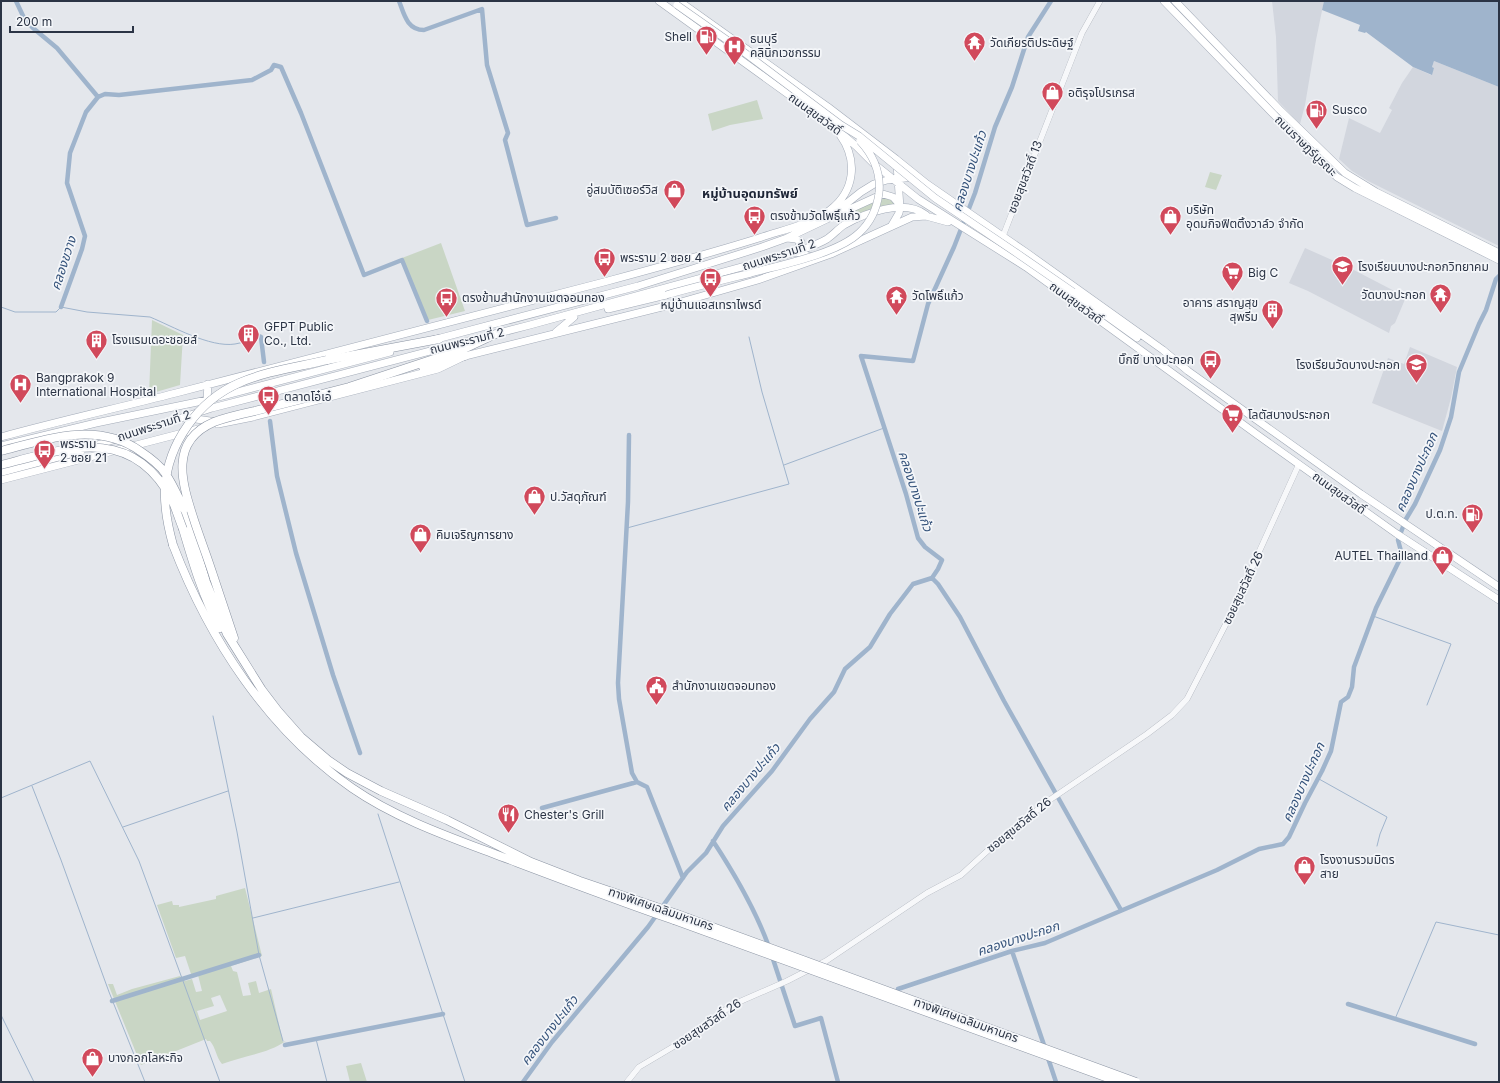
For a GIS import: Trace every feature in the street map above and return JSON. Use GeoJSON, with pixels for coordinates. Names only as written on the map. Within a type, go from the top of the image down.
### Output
{"type":"FeatureCollection","features":[{"type":"Feature","properties":{"kind":"highway"},"geometry":{"type":"LineString","coordinates":[[349,387],[464,349],[498,333]]}},
{"type":"Feature","properties":{"kind":"highway"},"geometry":{"type":"LineString","coordinates":[[247,682],[238,671],[217,638],[190,588],[173,545],[168,526],[165,488],[172,455],[180,438],[198,413],[212,399],[248,379],[327,360],[439,338]]}},
{"type":"Feature","properties":{"kind":"highway"},"geometry":{"type":"LineString","coordinates":[[239,654],[182,479],[182,459],[190,442],[201,430],[213,422],[228,417],[465,356]]}},
{"type":"Feature","properties":{"kind":"highway"},"geometry":{"type":"LineString","coordinates":[[1,446],[48,434],[72,431],[95,434],[139,449],[154,461],[109,448],[96,446],[76,446],[53,450],[1,464]]}},
{"type":"Feature","properties":{"kind":"highway"},"geometry":{"type":"LineString","coordinates":[[1,451],[74,434],[102,435],[114,438],[135,447],[159,466],[166,474],[184,509],[206,582],[227,634],[239,654]]}},
{"type":"Feature","properties":{"kind":"highway"},"geometry":{"type":"LineString","coordinates":[[1,454],[50,442],[70,439],[96,439],[124,444]]}},
{"type":"Feature","properties":{"kind":"highway"},"geometry":{"type":"LineString","coordinates":[[1,464],[67,448],[89,446],[116,450],[136,459],[145,466],[162,484],[172,500],[211,612],[247,682]]}},
{"type":"Feature","properties":{"kind":"highway"},"geometry":{"type":"LineString","coordinates":[[1,471],[89,450],[107,450],[130,453]]}},
{"type":"Feature","properties":{"kind":"highway","name":"ทางพิเศษเฉลิมมหานคร"},"geometry":{"type":"LineString","coordinates":[[239,654],[262,690],[301,737],[328,760],[347,773],[381,791],[447,820],[531,862],[580,881],[677,914],[1136,1082]]}},
{"type":"Feature","properties":{"kind":"highway","name":"ทางพิเศษเฉลิมมหานคร"},"geometry":{"type":"LineString","coordinates":[[247,682],[282,727],[299,745],[324,766],[352,788],[381,806],[421,825],[605,896],[1119,1082]]}},
{"type":"Feature","properties":{"kind":"main road","name":"ถนนสุขสวัสดิ์"},"geometry":{"type":"LineString","coordinates":[[659,1],[820,117],[838,126],[878,168],[897,181],[918,199],[1026,267],[1397,534],[1499,600]]}},
{"type":"Feature","properties":{"kind":"main road","name":"ถนนราษฎร์บูรณะ"},"geometry":{"type":"LineString","coordinates":[[1164,1],[1333,174],[1365,194],[1447,235],[1499,253]]}},
{"type":"Feature","properties":{"kind":"main road","name":"ถนนราษฎร์บูรณะ"},"geometry":{"type":"LineString","coordinates":[[1175,1],[1279,110],[1337,166],[1363,185],[1439,223],[1464,240],[1499,260]]}},
{"type":"Feature","properties":{"kind":"main road","name":"ถนนสุขสวัสดิ์"},"geometry":{"type":"LineString","coordinates":[[676,2],[828,107],[927,184],[1143,336],[1176,361],[1184,369],[1402,523],[1499,587]]}},
{"type":"Feature","properties":{"kind":"main road"},"geometry":{"type":"LineString","coordinates":[[530,325],[574,317],[666,295],[805,258],[844,243],[859,234],[868,223],[876,206],[879,188],[875,163],[861,141],[838,126],[676,2]]}},
{"type":"Feature","properties":{"kind":"main road"},"geometry":{"type":"LineString","coordinates":[[838,126],[859,136],[935,198],[1184,369]]}},
{"type":"Feature","properties":{"kind":"main road","name":"ถนนพระรามที่ 2"},"geometry":{"type":"LineString","coordinates":[[1,437],[681,262],[806,222],[828,211],[837,204],[850,186],[852,167],[851,159],[838,126]]}},
{"type":"Feature","properties":{"kind":"main road"},"geometry":{"type":"LineString","coordinates":[[878,168],[886,165],[888,162],[889,153]]}},
{"type":"Feature","properties":{"kind":"main road"},"geometry":{"type":"LineString","coordinates":[[892,225],[899,213],[900,206],[896,159]]}},
{"type":"Feature","properties":{"kind":"main road","name":"ถนนพระรามที่ 2"},"geometry":{"type":"LineString","coordinates":[[1,446],[96,422],[207,400],[638,286],[787,238],[827,219],[868,187],[881,182],[920,178]]}},
{"type":"Feature","properties":{"kind":"main road"},"geometry":{"type":"LineString","coordinates":[[918,199],[919,188],[927,184]]}},
{"type":"Feature","properties":{"kind":"main road"},"geometry":{"type":"LineString","coordinates":[[827,219],[883,194],[893,197],[900,206]]}},
{"type":"Feature","properties":{"kind":"main road"},"geometry":{"type":"LineString","coordinates":[[827,219],[837,204]]}},
{"type":"Feature","properties":{"kind":"main road","name":"ถนนพระรามที่ 2"},"geometry":{"type":"LineString","coordinates":[[1,471],[92,446],[212,408],[530,325],[796,252],[827,238],[843,226],[872,212],[900,206],[916,210],[926,216],[960,226]]}},
{"type":"Feature","properties":{"kind":"main road"},"geometry":{"type":"LineString","coordinates":[[840,214],[844,216],[846,220],[843,226]]}},
{"type":"Feature","properties":{"kind":"main road","name":"ถนนพระรามที่ 2"},"geometry":{"type":"LineString","coordinates":[[1,480],[438,369],[465,356],[677,303],[748,283],[810,262],[912,217],[926,216]]}},
{"type":"Feature","properties":{"kind":"main road"},"geometry":{"type":"LineString","coordinates":[[1439,223],[1463,230],[1499,248]]}},
{"type":"Feature","properties":{"kind":"main road"},"geometry":{"type":"LineString","coordinates":[[1447,235],[1451,242],[1499,264]]}},
{"type":"Feature","properties":{"kind":"main road"},"geometry":{"type":"LineString","coordinates":[[787,238],[796,239],[801,242],[796,252],[806,256],[824,256]]}},
{"type":"Feature","properties":{"kind":"main road"},"geometry":{"type":"LineString","coordinates":[[782,256],[800,262],[810,262]]}},
{"type":"Feature","properties":{"kind":"main road"},"geometry":{"type":"LineString","coordinates":[[553,296],[570,303]]}},
{"type":"Feature","properties":{"kind":"main road"},"geometry":{"type":"LineString","coordinates":[[546,336],[560,329],[574,317]]}},
{"type":"Feature","properties":{"kind":"main road"},"geometry":{"type":"LineString","coordinates":[[207,400],[208,384]]}},
{"type":"Feature","properties":{"kind":"main road"},"geometry":{"type":"LineString","coordinates":[[191,431],[212,408]]}},
{"type":"Feature","properties":{"kind":"main road"},"geometry":{"type":"LineString","coordinates":[[182,417],[223,423]]}},
{"type":"Feature","properties":{"kind":"street","name":"ซอยสุขสวัสดิ์ 13"},"geometry":{"type":"LineString","coordinates":[[1002,236],[1082,33],[1100,1]]}},
{"type":"Feature","properties":{"kind":"street","name":"ซอยสุขสวัสดิ์ 26"},"geometry":{"type":"LineString","coordinates":[[627,1082],[639,1067],[688,1038],[732,1005],[788,981],[836,956],[927,893],[961,875],[995,844],[1051,799],[1147,734],[1181,707],[1187,699],[1238,600],[1299,464]]}},
{"type":"Feature","properties":{"kind":"shaded area"},"geometry":{"type":"Polygon","coordinates":[[[1272,1],[1324,1],[1305,105],[1300,124],[1278,101],[1276,37],[1272,1]]]}},
{"type":"Feature","properties":{"kind":"shaded area"},"geometry":{"type":"Polygon","coordinates":[[[1434,61],[1499,87],[1499,246],[1368,181],[1352,171],[1339,159],[1349,118],[1380,133],[1392,110],[1389,108],[1402,83],[1413,67],[1431,75],[1434,68],[1432,67],[1434,61]]]}},
{"type":"Feature","properties":{"kind":"shaded area","name":"โรงเรียนบางปะกอกวิทยาคม"},"geometry":{"type":"Polygon","coordinates":[[[1305,248],[1350,268],[1406,297],[1389,333],[1308,291],[1289,283],[1305,248]]]}},
{"type":"Feature","properties":{"kind":"shaded area","name":"โรงเรียนวัดบางปะกอก"},"geometry":{"type":"Polygon","coordinates":[[[1410,347],[1457,367],[1451,398],[1442,431],[1372,403],[1388,358],[1404,364],[1410,347]]]}},
{"type":"Feature","properties":{"kind":"green space"},"geometry":{"type":"Polygon","coordinates":[[[757,100],[763,119],[730,125],[712,131],[708,114],[757,100]]]}},
{"type":"Feature","properties":{"kind":"green space"},"geometry":{"type":"Polygon","coordinates":[[[1210,172],[1222,175],[1216,190],[1205,187],[1210,172]]]}},
{"type":"Feature","properties":{"kind":"green space"},"geometry":{"type":"Polygon","coordinates":[[[881,197],[892,200],[894,204],[849,219],[848,213],[881,197]]]}},
{"type":"Feature","properties":{"kind":"green space"},"geometry":{"type":"Polygon","coordinates":[[[441,243],[465,311],[428,320],[402,258],[441,243]]]}},
{"type":"Feature","properties":{"kind":"green space"},"geometry":{"type":"Polygon","coordinates":[[[152,320],[183,335],[180,385],[149,394],[152,320]]]}},
{"type":"Feature","properties":{"kind":"green space"},"geometry":{"type":"Polygon","coordinates":[[[245,888],[262,956],[231,966],[233,971],[237,972],[243,996],[251,995],[248,983],[256,981],[259,993],[271,989],[283,1042],[286,1041],[263,1052],[222,1064],[212,1044],[206,1039],[141,1065],[108,984],[113,984],[117,995],[132,989],[180,976],[185,981],[192,979],[196,992],[202,991],[198,975],[191,974],[185,956],[176,958],[157,905],[172,901],[173,905],[179,905],[179,907],[216,899],[216,896],[245,888]],[[220,995],[211,998],[214,1006],[197,1011],[200,1020],[227,1011],[220,995]]]}},
{"type":"Feature","properties":{"kind":"green space"},"geometry":{"type":"Polygon","coordinates":[[[361,1063],[367,1082],[350,1082],[346,1066],[361,1063]]]}},
{"type":"Feature","properties":{"kind":"water"},"geometry":{"type":"Polygon","coordinates":[[[1324,1],[1499,1],[1499,87],[1434,61],[1432,75],[1413,67],[1366,32],[1358,31],[1360,25],[1322,10],[1324,1]]]}},
{"type":"Feature","properties":{"kind":"waterway","name":"คลองขวาง"},"geometry":{"type":"LineString","coordinates":[[16,1],[24,18],[33,28],[57,48],[98,97],[86,112],[70,153],[67,183],[85,236],[82,249],[61,307]]}},
{"type":"Feature","properties":{"kind":"waterway"},"geometry":{"type":"LineString","coordinates":[[399,1],[410,24],[418,29],[424,30],[482,9],[487,65],[508,133],[505,140],[527,225],[556,218]]}},
{"type":"Feature","properties":{"kind":"waterway","name":"คลองบางปะแก้ว"},"geometry":{"type":"LineString","coordinates":[[523,1082],[552,1042],[648,927],[687,872],[706,853],[723,826],[772,771],[810,719],[834,692],[845,669],[870,647],[890,614],[913,584],[932,578],[938,569],[942,560],[925,547],[918,538],[906,494],[861,356],[913,361],[928,304],[954,247],[975,193],[995,127],[1012,87],[1028,37],[1051,1]]}},
{"type":"Feature","properties":{"kind":"waterway"},"geometry":{"type":"LineString","coordinates":[[98,97],[105,94],[119,95],[252,80],[271,70],[274,65],[281,67],[301,113],[364,275],[402,260],[427,321]]}},
{"type":"Feature","properties":{"kind":"waterway","name":"คลองบางปะกอก"},"geometry":{"type":"LineString","coordinates":[[898,989],[1012,951],[1045,943],[1217,870],[1259,849],[1283,844],[1289,837],[1331,751],[1341,702],[1348,697],[1352,687],[1354,667],[1376,608],[1402,555],[1398,540],[1406,519],[1415,504],[1440,450],[1451,417],[1459,372],[1486,310],[1496,279],[1499,276]]}},
{"type":"Feature","properties":{"kind":"waterway"},"geometry":{"type":"LineString","coordinates":[[1,307],[15,312],[56,312],[61,307],[87,312],[150,317],[180,331],[214,343],[235,344],[258,336]]}},
{"type":"Feature","properties":{"kind":"waterway"},"geometry":{"type":"LineString","coordinates":[[258,336],[261,337],[264,362]]}},
{"type":"Feature","properties":{"kind":"waterway"},"geometry":{"type":"LineString","coordinates":[[627,528],[789,484],[762,392],[749,337]]}},
{"type":"Feature","properties":{"kind":"waterway"},"geometry":{"type":"LineString","coordinates":[[270,421],[277,476],[296,553],[333,675],[360,753]]}},
{"type":"Feature","properties":{"kind":"waterway"},"geometry":{"type":"LineString","coordinates":[[784,465],[884,428]]}},
{"type":"Feature","properties":{"kind":"waterway"},"geometry":{"type":"LineString","coordinates":[[629,435],[628,502],[618,683],[619,699],[632,773],[637,782],[647,787],[683,878]]}},
{"type":"Feature","properties":{"kind":"waterway"},"geometry":{"type":"LineString","coordinates":[[932,578],[938,584],[960,617],[1004,701],[1121,910]]}},
{"type":"Feature","properties":{"kind":"waterway"},"geometry":{"type":"LineString","coordinates":[[1373,616],[1451,644],[1427,705]]}},
{"type":"Feature","properties":{"kind":"waterway"},"geometry":{"type":"LineString","coordinates":[[213,716],[237,832],[259,955],[283,1041]]}},
{"type":"Feature","properties":{"kind":"waterway"},"geometry":{"type":"LineString","coordinates":[[1,798],[90,761],[139,861],[220,1082]]}},
{"type":"Feature","properties":{"kind":"waterway"},"geometry":{"type":"LineString","coordinates":[[1319,779],[1387,817],[1377,846]]}},
{"type":"Feature","properties":{"kind":"waterway"},"geometry":{"type":"LineString","coordinates":[[542,808],[637,782]]}},
{"type":"Feature","properties":{"kind":"waterway"},"geometry":{"type":"LineString","coordinates":[[32,786],[61,860],[109,992],[145,1082]]}},
{"type":"Feature","properties":{"kind":"waterway"},"geometry":{"type":"LineString","coordinates":[[123,827],[228,791]]}},
{"type":"Feature","properties":{"kind":"waterway"},"geometry":{"type":"LineString","coordinates":[[378,814],[465,1082]]}},
{"type":"Feature","properties":{"kind":"waterway"},"geometry":{"type":"LineString","coordinates":[[713,841],[744,892],[764,933],[769,947]]}},
{"type":"Feature","properties":{"kind":"waterway"},"geometry":{"type":"LineString","coordinates":[[253,918],[399,882]]}},
{"type":"Feature","properties":{"kind":"waterway"},"geometry":{"type":"LineString","coordinates":[[1395,1019],[1436,922],[1499,935]]}},
{"type":"Feature","properties":{"kind":"waterway"},"geometry":{"type":"LineString","coordinates":[[1012,951],[1045,1048]]}},
{"type":"Feature","properties":{"kind":"waterway"},"geometry":{"type":"LineString","coordinates":[[112,1001],[259,955]]}},
{"type":"Feature","properties":{"kind":"waterway"},"geometry":{"type":"LineString","coordinates":[[772,956],[795,1026],[821,1018],[838,1082]]}},
{"type":"Feature","properties":{"kind":"waterway"},"geometry":{"type":"LineString","coordinates":[[1348,1004],[1475,1044]]}},
{"type":"Feature","properties":{"kind":"waterway"},"geometry":{"type":"LineString","coordinates":[[285,1045],[443,1014]]}},
{"type":"Feature","properties":{"kind":"waterway"},"geometry":{"type":"LineString","coordinates":[[1,1015],[34,1082]]}},
{"type":"Feature","properties":{"kind":"waterway"},"geometry":{"type":"LineString","coordinates":[[316,1039],[327,1082]]}},
{"type":"Feature","properties":{"kind":"waterway"},"geometry":{"type":"LineString","coordinates":[[1047,1055],[1056,1082]]}},
{"type":"Feature","properties":{"kind":"place","name":"Shell"},"geometry":{"type":"Point","coordinates":[707,56]}},
{"type":"Feature","properties":{"kind":"place","name":"วัดเกียรติประดิษฐ์"},"geometry":{"type":"Point","coordinates":[975,62]}},
{"type":"Feature","properties":{"kind":"place","name":"ธนบุรี คลินิกเวชกรรม"},"geometry":{"type":"Point","coordinates":[735,66]}},
{"type":"Feature","properties":{"kind":"place","name":"อติรุจโปรเกรส"},"geometry":{"type":"Point","coordinates":[1053,112]}},
{"type":"Feature","properties":{"kind":"place","name":"Susco"},"geometry":{"type":"Point","coordinates":[1317,130]}},
{"type":"Feature","properties":{"kind":"place","name":"อู่สมบัติเซอร์วิส"},"geometry":{"type":"Point","coordinates":[674,210]}},
{"type":"Feature","properties":{"kind":"place","name":"ตรงข้ามวัดโพธฺิ์แก้ว"},"geometry":{"type":"Point","coordinates":[755,236]}},
{"type":"Feature","properties":{"kind":"place","name":"บริษัท อุดมกิจฟิตติ้งวาล์ว จำกัด"},"geometry":{"type":"Point","coordinates":[1170,236]}},
{"type":"Feature","properties":{"kind":"place","name":"พระราม 2 ซอย 4"},"geometry":{"type":"Point","coordinates":[605,278]}},
{"type":"Feature","properties":{"kind":"place","name":"โรงเรียนบางปะกอกวิทยาคม"},"geometry":{"type":"Point","coordinates":[1343,286]}},
{"type":"Feature","properties":{"kind":"place","name":"Big C"},"geometry":{"type":"Point","coordinates":[1233,292]}},
{"type":"Feature","properties":{"kind":"place","name":"หมู่บ้านแอสเทราไพรด์"},"geometry":{"type":"Point","coordinates":[711,298]}},
{"type":"Feature","properties":{"kind":"place","name":"วัดบางปะกอก"},"geometry":{"type":"Point","coordinates":[1441,314]}},
{"type":"Feature","properties":{"kind":"place","name":"วัดโพธิ์แก้ว"},"geometry":{"type":"Point","coordinates":[896,316]}},
{"type":"Feature","properties":{"kind":"place","name":"ตรงข้ามสำนักงานเขตจอมทอง"},"geometry":{"type":"Point","coordinates":[446,318]}},
{"type":"Feature","properties":{"kind":"place","name":"อาคาร สราญสุข สุพรีม"},"geometry":{"type":"Point","coordinates":[1273,330]}},
{"type":"Feature","properties":{"kind":"place","name":"GFPT Public Co., Ltd."},"geometry":{"type":"Point","coordinates":[249,354]}},
{"type":"Feature","properties":{"kind":"place","name":"โรงแรมเดอะชอยส์"},"geometry":{"type":"Point","coordinates":[96,360]}},
{"type":"Feature","properties":{"kind":"place","name":"บิ๊กซี บางปะกอก"},"geometry":{"type":"Point","coordinates":[1210,380]}},
{"type":"Feature","properties":{"kind":"place","name":"โรงเรียนวัดบางปะกอก"},"geometry":{"type":"Point","coordinates":[1416,384]}},
{"type":"Feature","properties":{"kind":"place","name":"Bangprakok 9 International Hospital"},"geometry":{"type":"Point","coordinates":[20,404]}},
{"type":"Feature","properties":{"kind":"place","name":"ตลาดโอ๋เอ๋"},"geometry":{"type":"Point","coordinates":[268,416]}},
{"type":"Feature","properties":{"kind":"place","name":"โลตัสบางประกอก"},"geometry":{"type":"Point","coordinates":[1233,434]}},
{"type":"Feature","properties":{"kind":"place","name":"พระราม 2 ซอย 21"},"geometry":{"type":"Point","coordinates":[44,470]}},
{"type":"Feature","properties":{"kind":"place","name":"ป.วัสดุภัณฑ์"},"geometry":{"type":"Point","coordinates":[534,516]}},
{"type":"Feature","properties":{"kind":"place","name":"ป.ต.ท."},"geometry":{"type":"Point","coordinates":[1473,534]}},
{"type":"Feature","properties":{"kind":"place","name":"คิมเจริญการยาง"},"geometry":{"type":"Point","coordinates":[421,554]}},
{"type":"Feature","properties":{"kind":"place","name":"AUTEL Thailland"},"geometry":{"type":"Point","coordinates":[1443,576]}},
{"type":"Feature","properties":{"kind":"place","name":"สำนักงานเขตจอมทอง"},"geometry":{"type":"Point","coordinates":[657,706]}},
{"type":"Feature","properties":{"kind":"place","name":"Chester's Grill"},"geometry":{"type":"Point","coordinates":[508,834]}},
{"type":"Feature","properties":{"kind":"place","name":"โรงงานรวมมิตร สาย"},"geometry":{"type":"Point","coordinates":[1305,886]}},
{"type":"Feature","properties":{"kind":"place","name":"บางกอกโลหะกิจ"},"geometry":{"type":"Point","coordinates":[92,1078]}},
{"type":"Feature","properties":{"kind":"district","name":"หมู่บ้านอุดมทรัพย์"},"geometry":{"type":"Point","coordinates":[750,193]}}]}
